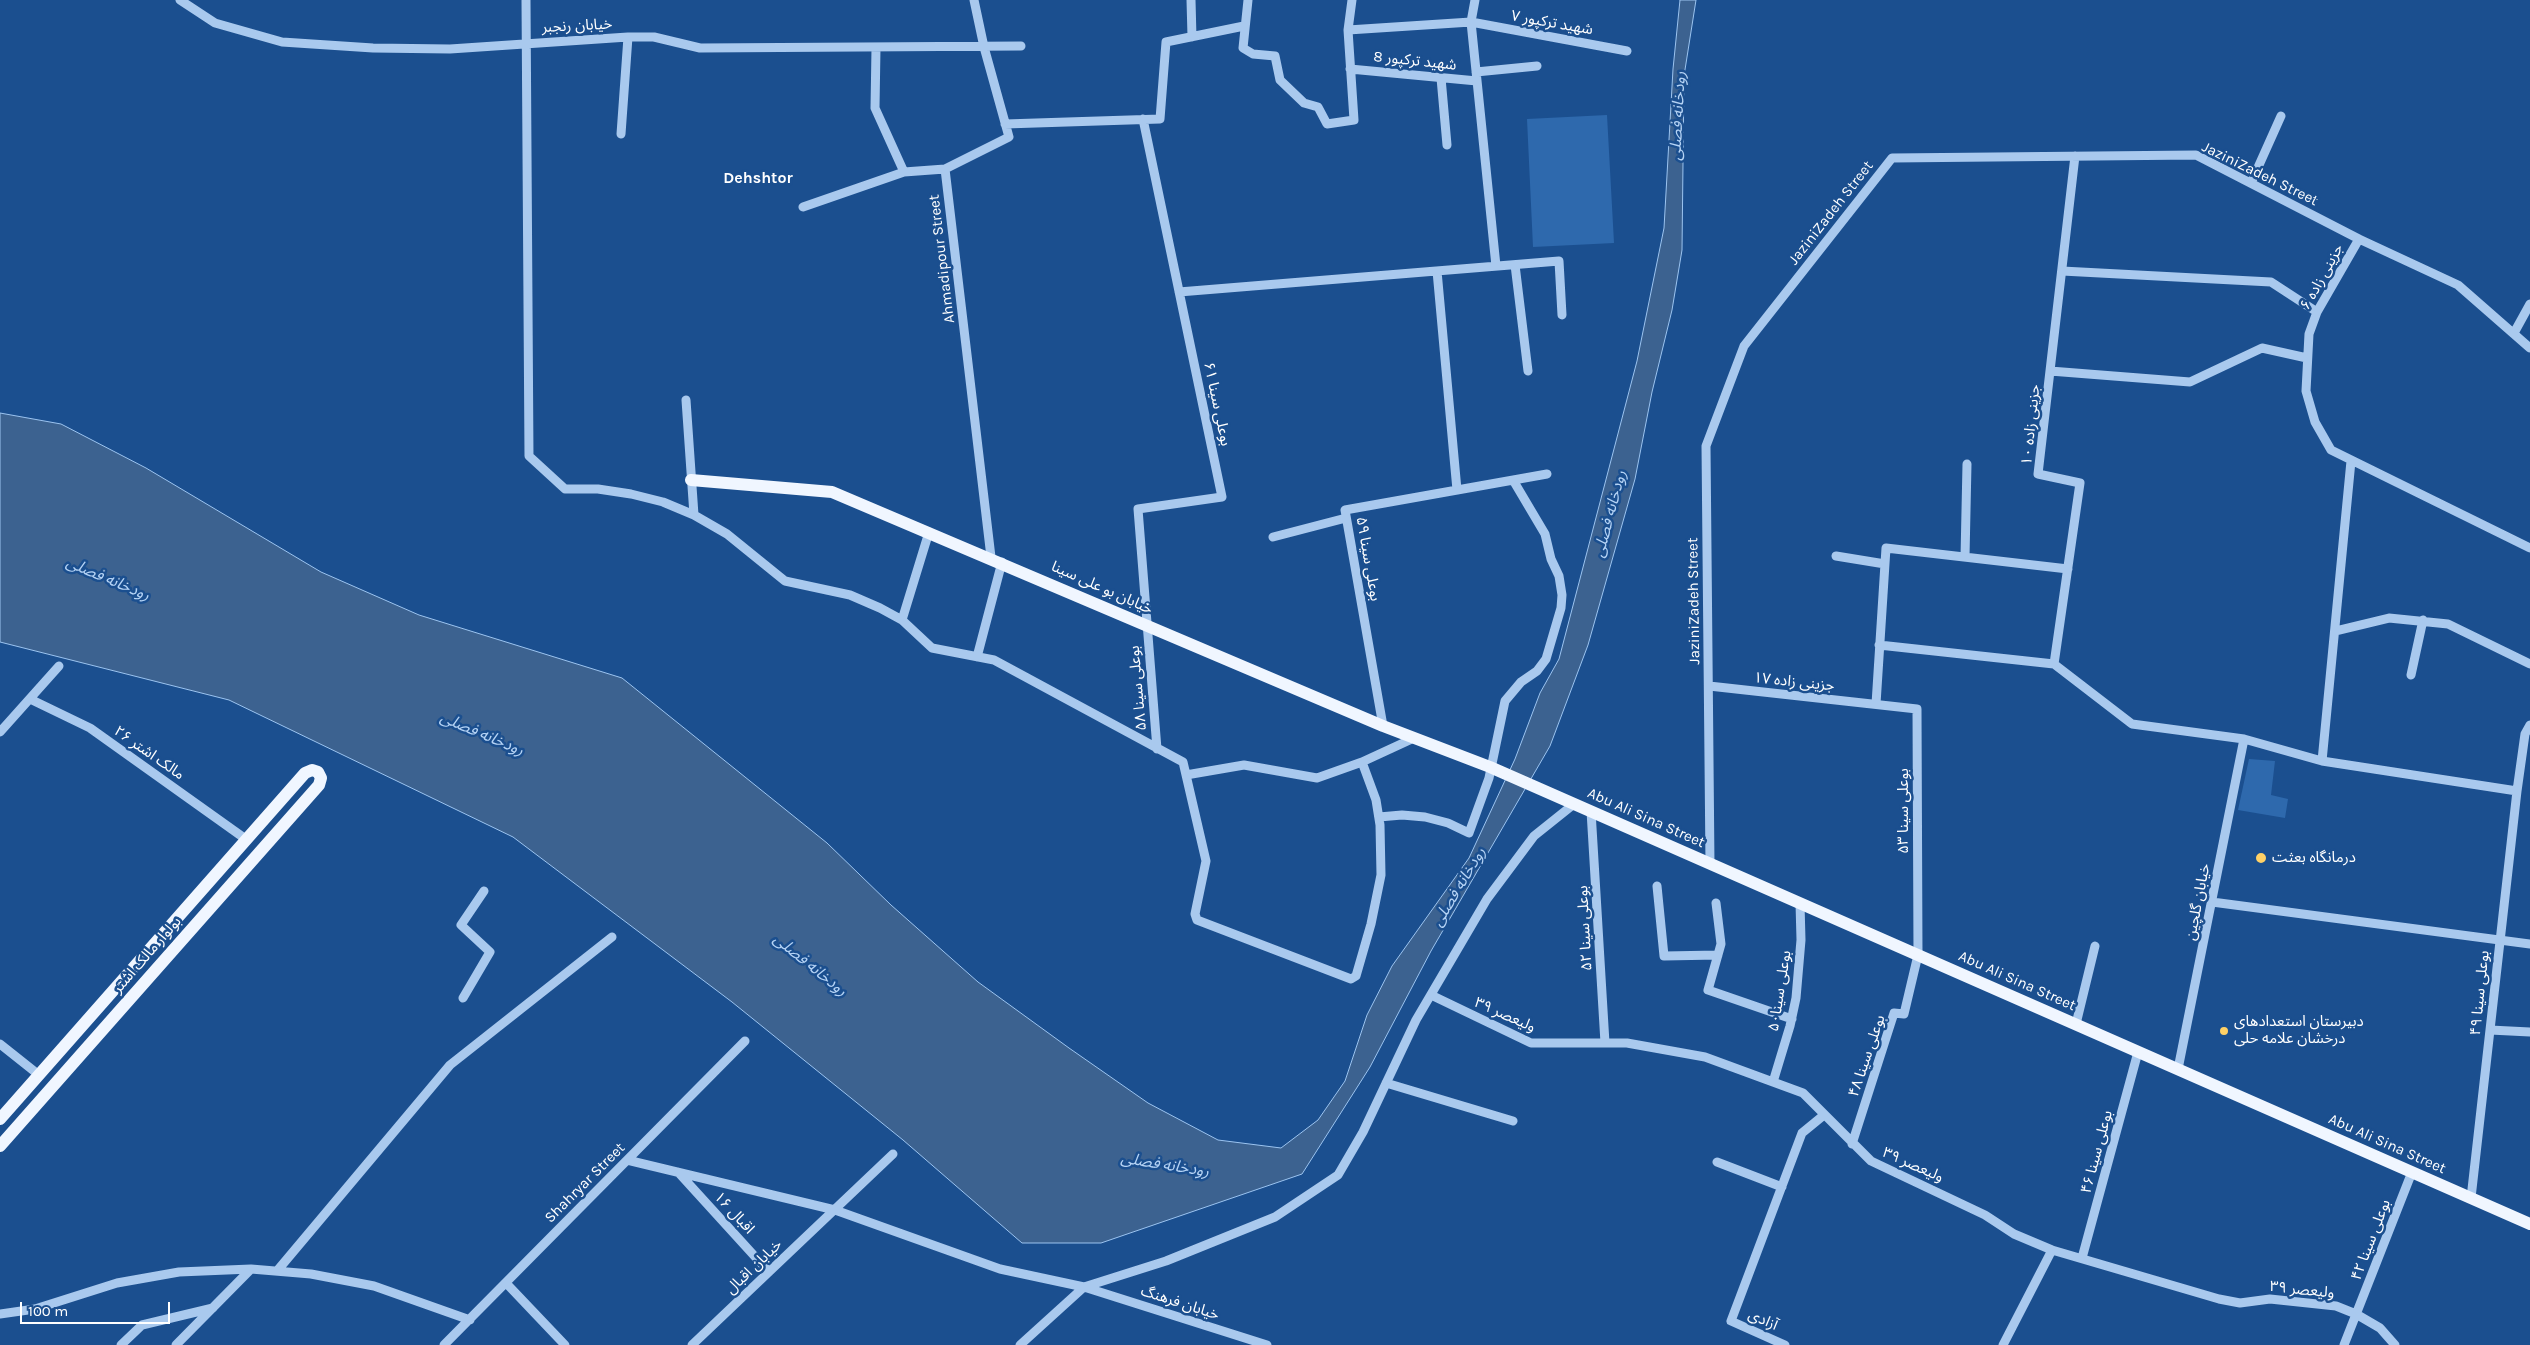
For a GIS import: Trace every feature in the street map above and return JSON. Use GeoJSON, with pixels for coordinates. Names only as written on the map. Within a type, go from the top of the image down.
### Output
{"type":"FeatureCollection","features":[{"type":"Feature","properties":{"kind":"main road","name":"خیابان بو علی سینا"},"geometry":{"type":"LineString","coordinates":[[691,480],[832,492],[997,560],[1383,726],[1490,767]]}},
{"type":"Feature","properties":{"kind":"main road","name":"Abu Ali Sina Street"},"geometry":{"type":"LineString","coordinates":[[1490,767],[2530,1224]]}},
{"type":"Feature","properties":{"kind":"main road","name":"بولوار مالک اشتر"},"geometry":{"type":"LineString","coordinates":[[0,1119],[306,773],[312,770],[318,772],[321,778],[319,785],[0,1146]]}},
{"type":"Feature","properties":{"kind":"main road"},"geometry":{"type":"LineString","coordinates":[[74,1035],[88,1047]]}},
{"type":"Feature","properties":{"kind":"street","name":"خیابان رنجبر"},"geometry":{"type":"LineString","coordinates":[[180,0],[215,23],[282,42],[373,48],[450,49],[527,42],[628,37],[654,37],[700,48],[1020,46]]}},
{"type":"Feature","properties":{"kind":"street"},"geometry":{"type":"LineString","coordinates":[[526,0],[529,456],[565,489],[598,489],[631,494],[663,502],[694,514],[727,534],[785,581],[850,595],[902,620],[932,648],[994,660],[1183,762],[1206,861],[1195,914],[1197,920],[1351,979],[1356,976],[1377,900],[1382,850],[1379,817],[1368,776],[1362,762]]}},
{"type":"Feature","properties":{"kind":"street"},"geometry":{"type":"LineString","coordinates":[[804,207],[904,172],[945,169],[1009,136],[984,47],[974,0]]}},
{"type":"Feature","properties":{"kind":"street"},"geometry":{"type":"LineString","coordinates":[[1191,0],[1192,37]]}},
{"type":"Feature","properties":{"kind":"street"},"geometry":{"type":"LineString","coordinates":[[1248,0],[1243,48],[1254,54],[1275,56],[1280,80],[1304,103],[1318,107],[1327,124],[1354,120],[1348,30],[1352,0]]}},
{"type":"Feature","properties":{"kind":"street"},"geometry":{"type":"LineString","coordinates":[[1475,0],[1471,22],[1496,266]]}},
{"type":"Feature","properties":{"kind":"street","name":"شهید ترکپور ۷"},"geometry":{"type":"LineString","coordinates":[[1348,30],[1471,22],[1627,51]]}},
{"type":"Feature","properties":{"kind":"street"},"geometry":{"type":"LineString","coordinates":[[1005,124],[1160,119],[1166,42],[1244,26]]}},
{"type":"Feature","properties":{"kind":"street"},"geometry":{"type":"LineString","coordinates":[[621,134],[628,37]]}},
{"type":"Feature","properties":{"kind":"street"},"geometry":{"type":"LineString","coordinates":[[876,48],[875,108],[904,172]]}},
{"type":"Feature","properties":{"kind":"street","name":"شهید ترکپور 8"},"geometry":{"type":"LineString","coordinates":[[1350,69],[1441,78],[1476,76],[1537,66]]}},
{"type":"Feature","properties":{"kind":"street"},"geometry":{"type":"LineString","coordinates":[[1441,78],[1447,145]]}},
{"type":"Feature","properties":{"kind":"street"},"geometry":{"type":"LineString","coordinates":[[2251,184],[2281,116]]}},
{"type":"Feature","properties":{"kind":"street","name":"بوعلی سینا ۶۱"},"geometry":{"type":"LineString","coordinates":[[1143,119],[1222,497],[1138,508],[1146,625]]}},
{"type":"Feature","properties":{"kind":"street","name":"JaziniZadeh Street"},"geometry":{"type":"LineString","coordinates":[[1710,864],[1706,446],[1744,346],[1892,158],[2196,155],[2359,239],[2458,284],[2530,348]]}},
{"type":"Feature","properties":{"kind":"street","name":"جزینی زاده ۱۰"},"geometry":{"type":"LineString","coordinates":[[2054,664],[2080,482],[2038,474],[2076,156]]}},
{"type":"Feature","properties":{"kind":"street","name":"Ahmadipour Street"},"geometry":{"type":"LineString","coordinates":[[945,169],[997,560]]}},
{"type":"Feature","properties":{"kind":"street","name":"جزینی زاده ۶"},"geometry":{"type":"LineString","coordinates":[[2359,239],[2317,312],[2309,334],[2306,391],[2314,422],[2331,450],[2530,548]]}},
{"type":"Feature","properties":{"kind":"street"},"geometry":{"type":"LineString","coordinates":[[1179,292],[1559,261],[1562,315]]}},
{"type":"Feature","properties":{"kind":"street"},"geometry":{"type":"LineString","coordinates":[[1515,265],[1528,371]]}},
{"type":"Feature","properties":{"kind":"street"},"geometry":{"type":"LineString","coordinates":[[1437,271],[1457,490]]}},
{"type":"Feature","properties":{"kind":"street"},"geometry":{"type":"LineString","coordinates":[[2062,271],[2271,282],[2317,312]]}},
{"type":"Feature","properties":{"kind":"street"},"geometry":{"type":"LineString","coordinates":[[2514,333],[2530,304]]}},
{"type":"Feature","properties":{"kind":"street"},"geometry":{"type":"LineString","coordinates":[[2050,371],[2190,382],[2262,348],[2307,358]]}},
{"type":"Feature","properties":{"kind":"street"},"geometry":{"type":"LineString","coordinates":[[686,400],[694,514]]}},
{"type":"Feature","properties":{"kind":"street"},"geometry":{"type":"LineString","coordinates":[[2322,761],[2352,460]]}},
{"type":"Feature","properties":{"kind":"street"},"geometry":{"type":"LineString","coordinates":[[1965,557],[1967,464]]}},
{"type":"Feature","properties":{"kind":"street","name":"بوعلی سینا ۵۹"},"geometry":{"type":"LineString","coordinates":[[1383,726],[1345,510],[1547,474]]}},
{"type":"Feature","properties":{"kind":"street"},"geometry":{"type":"LineString","coordinates":[[1379,817],[1402,815],[1425,817],[1448,823],[1469,833],[1489,778],[1505,701],[1521,682],[1537,671],[1546,659],[1561,608],[1562,595],[1559,576],[1551,558],[1545,534],[1514,480]]}},
{"type":"Feature","properties":{"kind":"street"},"geometry":{"type":"LineString","coordinates":[[1273,537],[1346,518]]}},
{"type":"Feature","properties":{"kind":"street"},"geometry":{"type":"LineString","coordinates":[[902,620],[929,532]]}},
{"type":"Feature","properties":{"kind":"street"},"geometry":{"type":"LineString","coordinates":[[1876,704],[1886,548],[2068,569]]}},
{"type":"Feature","properties":{"kind":"street"},"geometry":{"type":"LineString","coordinates":[[1836,556],[1885,564]]}},
{"type":"Feature","properties":{"kind":"street"},"geometry":{"type":"LineString","coordinates":[[978,657],[997,560]]}},
{"type":"Feature","properties":{"kind":"street"},"geometry":{"type":"LineString","coordinates":[[2335,631],[2389,618],[2448,624],[2530,664]]}},
{"type":"Feature","properties":{"kind":"street"},"geometry":{"type":"LineString","coordinates":[[2412,675],[2423,620]]}},
{"type":"Feature","properties":{"kind":"street","name":"بوعلی سینا ۵۸"},"geometry":{"type":"LineString","coordinates":[[1146,625],[1158,749]]}},
{"type":"Feature","properties":{"kind":"street"},"geometry":{"type":"LineString","coordinates":[[1880,645],[2054,664],[2132,724],[2244,739],[2322,761],[2517,791]]}},
{"type":"Feature","properties":{"kind":"street"},"geometry":{"type":"LineString","coordinates":[[0,732],[59,666]]}},
{"type":"Feature","properties":{"kind":"street","name":"جزینی زاده ۱۷"},"geometry":{"type":"LineString","coordinates":[[1709,686],[1876,704]]}},
{"type":"Feature","properties":{"kind":"street","name":"مالک اشتر ۲۶"},"geometry":{"type":"LineString","coordinates":[[30,699],[90,728],[247,840]]}},
{"type":"Feature","properties":{"kind":"street","name":"بوعلی سینا ۵۳"},"geometry":{"type":"LineString","coordinates":[[1876,704],[1917,709],[1918,955]]}},
{"type":"Feature","properties":{"kind":"street","name":"بوعلی سینا ۴۹"},"geometry":{"type":"LineString","coordinates":[[2471,1198],[2517,791],[2525,734],[2530,725]]}},
{"type":"Feature","properties":{"kind":"street"},"geometry":{"type":"LineString","coordinates":[[1186,775],[1244,765],[1316,778],[1362,762],[1414,738]]}},
{"type":"Feature","properties":{"kind":"street","name":"خیابان گلچین"},"geometry":{"type":"LineString","coordinates":[[2178,1069],[2244,739]]}},
{"type":"Feature","properties":{"kind":"street"},"geometry":{"type":"LineString","coordinates":[[1020,1345],[1084,1287],[1166,1261],[1275,1217],[1338,1174],[1363,1132],[1416,1020],[1488,899],[1534,836],[1574,804]]}},
{"type":"Feature","properties":{"kind":"street","name":"بوعلی سینا ۵۲"},"geometry":{"type":"LineString","coordinates":[[1591,811],[1605,1043]]}},
{"type":"Feature","properties":{"kind":"street"},"geometry":{"type":"LineString","coordinates":[[1657,886],[1664,956],[1718,956]]}},
{"type":"Feature","properties":{"kind":"street"},"geometry":{"type":"LineString","coordinates":[[463,998],[490,952],[461,924],[484,891]]}},
{"type":"Feature","properties":{"kind":"street"},"geometry":{"type":"LineString","coordinates":[[2212,902],[2530,944]]}},
{"type":"Feature","properties":{"kind":"street"},"geometry":{"type":"LineString","coordinates":[[1716,903],[1720,944],[1708,990],[1792,1019]]}},
{"type":"Feature","properties":{"kind":"street","name":"بوعلی سینا۵۰"},"geometry":{"type":"LineString","coordinates":[[1773,1082],[1792,1019],[1800,969],[1800,903]]}},
{"type":"Feature","properties":{"kind":"street"},"geometry":{"type":"LineString","coordinates":[[277,1271],[450,1065],[612,937]]}},
{"type":"Feature","properties":{"kind":"street"},"geometry":{"type":"LineString","coordinates":[[2076,1024],[2095,946]]}},
{"type":"Feature","properties":{"kind":"street","name":"بوعلی سینا ۴۸"},"geometry":{"type":"LineString","coordinates":[[1852,1144],[1894,1013],[1904,1014],[1918,955]]}},
{"type":"Feature","properties":{"kind":"street","name":"ولیعصر ۳۹"},"geometry":{"type":"LineString","coordinates":[[1431,994],[1531,1043],[1627,1043],[1705,1057],[1803,1093],[1871,1161],[1985,1215],[2014,1234],[2052,1250],[2218,1300],[2240,1303],[2270,1299],[2316,1302],[2336,1306],[2356,1314],[2380,1328],[2395,1345]]}},
{"type":"Feature","properties":{"kind":"street"},"geometry":{"type":"LineString","coordinates":[[2490,1030],[2530,1032]]}},
{"type":"Feature","properties":{"kind":"street","name":"Shahryar Street"},"geometry":{"type":"LineString","coordinates":[[444,1345],[745,1041]]}},
{"type":"Feature","properties":{"kind":"street"},"geometry":{"type":"LineString","coordinates":[[0,1044],[39,1075]]}},
{"type":"Feature","properties":{"kind":"street","name":"بوعلی سینا ۴۶"},"geometry":{"type":"LineString","coordinates":[[2082,1258],[2138,1052]]}},
{"type":"Feature","properties":{"kind":"street"},"geometry":{"type":"LineString","coordinates":[[1386,1083],[1513,1121]]}},
{"type":"Feature","properties":{"kind":"street"},"geometry":{"type":"LineString","coordinates":[[1717,1162],[1782,1187],[1802,1133],[1824,1114]]}},
{"type":"Feature","properties":{"kind":"street","name":"خیابان اقبال"},"geometry":{"type":"LineString","coordinates":[[692,1345],[893,1154]]}},
{"type":"Feature","properties":{"kind":"street","name":"خیابان فرهنگ"},"geometry":{"type":"LineString","coordinates":[[627,1160],[835,1210],[1000,1269],[1084,1287],[1267,1345]]}},
{"type":"Feature","properties":{"kind":"street","name":"اقبال ۱۶"},"geometry":{"type":"LineString","coordinates":[[678,1172],[769,1272]]}},
{"type":"Feature","properties":{"kind":"street","name":"بوعلی سینا ۴۲"},"geometry":{"type":"LineString","coordinates":[[2344,1345],[2412,1172]]}},
{"type":"Feature","properties":{"kind":"street","name":"آزادی"},"geometry":{"type":"LineString","coordinates":[[1782,1187],[1731,1321],[1785,1345]]}},
{"type":"Feature","properties":{"kind":"street"},"geometry":{"type":"LineString","coordinates":[[2003,1345],[2052,1250]]}},
{"type":"Feature","properties":{"kind":"street"},"geometry":{"type":"LineString","coordinates":[[176,1345],[251,1269]]}},
{"type":"Feature","properties":{"kind":"street"},"geometry":{"type":"LineString","coordinates":[[0,1314],[35,1309],[126,1282],[179,1272],[251,1269],[311,1274],[374,1286],[470,1320]]}},
{"type":"Feature","properties":{"kind":"street"},"geometry":{"type":"LineString","coordinates":[[506,1283],[565,1345]]}},
{"type":"Feature","properties":{"kind":"street"},"geometry":{"type":"LineString","coordinates":[[121,1345],[142,1326],[213,1308]]}},
{"type":"Feature","properties":{"kind":"shaded area"},"geometry":{"type":"Polygon","coordinates":[[[1607,115],[1614,243],[1533,247],[1527,119],[1607,115]]]}},
{"type":"Feature","properties":{"kind":"shaded area"},"geometry":{"type":"Polygon","coordinates":[[[2249,759],[2275,761],[2271,795],[2288,799],[2285,818],[2238,810],[2249,759]]]}},
{"type":"Feature","properties":{"kind":"water","name":"رودخانه فصلی"},"geometry":{"type":"Polygon","coordinates":[[[1680,0],[1696,0],[1684,76],[1682,250],[1672,310],[1652,392],[1635,479],[1588,645],[1550,746],[1431,951],[1370,1067],[1302,1174],[1101,1243],[1022,1243],[903,1140],[732,1002],[513,837],[229,700],[0,642],[0,413],[61,424],[146,468],[321,572],[419,615],[622,678],[827,843],[891,905],[978,982],[1069,1048],[1148,1103],[1218,1140],[1281,1148],[1318,1120],[1345,1081],[1367,1015],[1392,966],[1469,858],[1515,759],[1540,693],[1559,659],[1637,361],[1664,228],[1673,69],[1680,0]]]}},
{"type":"Feature","properties":{"kind":"place","name":"درمانگاه بعثت"},"geometry":{"type":"Point","coordinates":[2261,858]}},
{"type":"Feature","properties":{"kind":"place","name":"دبیرستان استعدادهای درخشان علامه حلی"},"geometry":{"type":"Point","coordinates":[2224,1031]}},
{"type":"Feature","properties":{"kind":"district","name":"Dehshtor"},"geometry":{"type":"Point","coordinates":[758,178]}}]}
